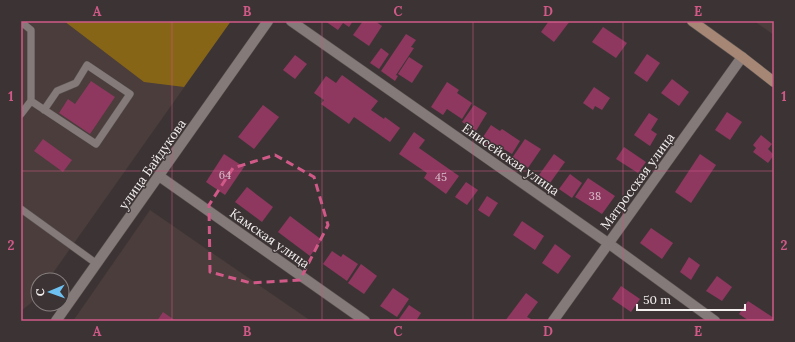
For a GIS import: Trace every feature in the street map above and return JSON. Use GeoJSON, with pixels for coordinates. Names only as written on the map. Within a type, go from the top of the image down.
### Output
{"type":"FeatureCollection","features":[{"type":"Feature","properties":{"kind":"main road"},"geometry":{"type":"LineString","coordinates":[[692,21],[774,82]]}},
{"type":"Feature","properties":{"kind":"street","name":"улица Байдукова"},"geometry":{"type":"LineString","coordinates":[[56,321],[268,21]]}},
{"type":"Feature","properties":{"kind":"street","name":"Енисейская улица"},"geometry":{"type":"LineString","coordinates":[[291,21],[608,243],[715,321]]}},
{"type":"Feature","properties":{"kind":"street","name":"Матросская улица"},"geometry":{"type":"LineString","coordinates":[[553,321],[742,57]]}},
{"type":"Feature","properties":{"kind":"street","name":"Камская улица"},"geometry":{"type":"LineString","coordinates":[[159,176],[365,321]]}},
{"type":"Feature","properties":{"kind":"lane"},"geometry":{"type":"LineString","coordinates":[[21,22],[31,30],[31,101],[21,114]]}},
{"type":"Feature","properties":{"kind":"lane"},"geometry":{"type":"LineString","coordinates":[[31,101],[44,110],[96,144],[130,94],[88,65],[76,83],[56,91],[44,110]]}},
{"type":"Feature","properties":{"kind":"lane"},"geometry":{"type":"LineString","coordinates":[[21,208],[97,264]]}},
{"type":"Feature","properties":{"kind":"highlighted area"},"geometry":{"type":"Polygon","coordinates":[[[275,155],[314,177],[328,225],[300,280],[251,283],[210,272],[209,205],[233,168],[275,155]]]}},
{"type":"Feature","properties":{"kind":"shaded area"},"geometry":{"type":"Polygon","coordinates":[[[21,21],[231,21],[54,272],[30,272],[30,304],[21,311],[21,21]]]}},
{"type":"Feature","properties":{"kind":"shaded area"},"geometry":{"type":"Polygon","coordinates":[[[64,21],[231,21],[184,87],[144,82],[64,21]]]}},
{"type":"Feature","properties":{"kind":"shaded area"},"geometry":{"type":"Polygon","coordinates":[[[754,21],[774,21],[774,35],[754,21]]]}},
{"type":"Feature","properties":{"kind":"shaded area"},"geometry":{"type":"Polygon","coordinates":[[[150,210],[311,321],[73,321],[150,210]]]}},
{"type":"Feature","properties":{"kind":"building"},"geometry":{"type":"Polygon","coordinates":[[[325,21],[353,21],[349,27],[343,23],[338,30],[325,21]]]}},
{"type":"Feature","properties":{"kind":"building"},"geometry":{"type":"Polygon","coordinates":[[[363,21],[375,21],[382,26],[369,46],[353,35],[363,21]]]}},
{"type":"Feature","properties":{"kind":"building"},"geometry":{"type":"Polygon","coordinates":[[[549,21],[570,21],[554,42],[541,32],[549,21]]]}},
{"type":"Feature","properties":{"kind":"building"},"geometry":{"type":"Polygon","coordinates":[[[603,27],[627,43],[616,58],[592,42],[603,27]]]}},
{"type":"Feature","properties":{"kind":"building"},"geometry":{"type":"Polygon","coordinates":[[[406,34],[416,40],[411,47],[414,48],[396,75],[398,76],[395,81],[381,71],[406,34]]]}},
{"type":"Feature","properties":{"kind":"building"},"geometry":{"type":"Polygon","coordinates":[[[381,48],[389,54],[379,69],[370,63],[381,48]]]}},
{"type":"Feature","properties":{"kind":"building"},"geometry":{"type":"Polygon","coordinates":[[[647,54],[660,63],[647,82],[634,73],[647,54]]]}},
{"type":"Feature","properties":{"kind":"building"},"geometry":{"type":"Polygon","coordinates":[[[295,55],[307,64],[295,79],[283,70],[295,55]]]}},
{"type":"Feature","properties":{"kind":"building"},"geometry":{"type":"Polygon","coordinates":[[[409,57],[423,66],[412,83],[398,74],[409,57]]]}},
{"type":"Feature","properties":{"kind":"building"},"geometry":{"type":"Polygon","coordinates":[[[342,75],[378,101],[371,110],[384,119],[385,117],[400,128],[390,142],[354,117],[349,124],[321,104],[324,100],[314,93],[326,76],[336,83],[342,75]]]}},
{"type":"Feature","properties":{"kind":"building"},"geometry":{"type":"Polygon","coordinates":[[[672,79],[689,92],[679,106],[661,93],[672,79]]]}},
{"type":"Feature","properties":{"kind":"building"},"geometry":{"type":"Polygon","coordinates":[[[91,81],[115,97],[90,134],[59,113],[68,99],[75,104],[91,81]]]}},
{"type":"Feature","properties":{"kind":"building"},"geometry":{"type":"Polygon","coordinates":[[[447,82],[459,90],[457,93],[472,103],[462,119],[447,109],[443,115],[431,107],[447,82]]]}},
{"type":"Feature","properties":{"kind":"building"},"geometry":{"type":"Polygon","coordinates":[[[594,87],[610,98],[602,110],[595,106],[593,110],[583,103],[594,87]]]}},
{"type":"Feature","properties":{"kind":"building"},"geometry":{"type":"Polygon","coordinates":[[[263,105],[279,117],[254,149],[238,137],[263,105]]]}},
{"type":"Feature","properties":{"kind":"building"},"geometry":{"type":"Polygon","coordinates":[[[474,105],[487,113],[476,131],[462,122],[474,105]]]}},
{"type":"Feature","properties":{"kind":"building"},"geometry":{"type":"Polygon","coordinates":[[[727,112],[742,122],[730,140],[715,130],[727,112]]]}},
{"type":"Feature","properties":{"kind":"building"},"geometry":{"type":"Polygon","coordinates":[[[649,113],[658,119],[651,130],[657,134],[650,146],[634,135],[649,113]]]}},
{"type":"Feature","properties":{"kind":"building"},"geometry":{"type":"Polygon","coordinates":[[[491,125],[500,131],[502,129],[520,141],[512,154],[495,144],[491,151],[479,143],[491,125]]]}},
{"type":"Feature","properties":{"kind":"building"},"geometry":{"type":"Polygon","coordinates":[[[414,132],[425,140],[419,148],[459,176],[446,194],[424,178],[427,173],[399,154],[414,132]]]}},
{"type":"Feature","properties":{"kind":"building"},"geometry":{"type":"Polygon","coordinates":[[[761,135],[772,144],[768,149],[774,155],[768,163],[753,152],[756,148],[753,145],[761,135]]]}},
{"type":"Feature","properties":{"kind":"building"},"geometry":{"type":"Polygon","coordinates":[[[43,139],[72,160],[63,172],[34,151],[43,139]]]}},
{"type":"Feature","properties":{"kind":"building"},"geometry":{"type":"Polygon","coordinates":[[[525,139],[541,149],[528,168],[512,158],[525,139]]]}},
{"type":"Feature","properties":{"kind":"building"},"geometry":{"type":"Polygon","coordinates":[[[624,147],[646,162],[638,173],[616,159],[624,147]]]}},
{"type":"Feature","properties":{"kind":"building"},"geometry":{"type":"Polygon","coordinates":[[[224,154],[244,167],[225,195],[206,182],[224,154]]]}},
{"type":"Feature","properties":{"kind":"building"},"geometry":{"type":"Polygon","coordinates":[[[554,154],[565,162],[550,183],[539,175],[554,154]]]}},
{"type":"Feature","properties":{"kind":"building"},"geometry":{"type":"Polygon","coordinates":[[[700,154],[716,165],[691,203],[675,192],[700,154]]]}},
{"type":"Feature","properties":{"kind":"building"},"geometry":{"type":"Polygon","coordinates":[[[570,174],[582,183],[572,198],[559,189],[570,174]]]}},
{"type":"Feature","properties":{"kind":"building"},"geometry":{"type":"Polygon","coordinates":[[[588,178],[615,196],[602,214],[575,197],[588,178]]]}},
{"type":"Feature","properties":{"kind":"building"},"geometry":{"type":"Polygon","coordinates":[[[466,182],[478,190],[467,205],[455,197],[466,182]]]}},
{"type":"Feature","properties":{"kind":"building"},"geometry":{"type":"Polygon","coordinates":[[[247,187],[273,207],[262,222],[235,202],[247,187]]]}},
{"type":"Feature","properties":{"kind":"building"},"geometry":{"type":"Polygon","coordinates":[[[487,196],[498,203],[489,217],[478,210],[487,196]]]}},
{"type":"Feature","properties":{"kind":"building"},"geometry":{"type":"Polygon","coordinates":[[[290,216],[322,240],[310,256],[278,232],[290,216]]]}},
{"type":"Feature","properties":{"kind":"building"},"geometry":{"type":"Polygon","coordinates":[[[522,221],[544,236],[535,250],[513,235],[522,221]]]}},
{"type":"Feature","properties":{"kind":"building"},"geometry":{"type":"Polygon","coordinates":[[[651,228],[673,243],[662,259],[640,243],[651,228]]]}},
{"type":"Feature","properties":{"kind":"building"},"geometry":{"type":"Polygon","coordinates":[[[555,244],[571,256],[558,274],[542,263],[555,244]]]}},
{"type":"Feature","properties":{"kind":"building"},"geometry":{"type":"Polygon","coordinates":[[[332,251],[341,257],[343,254],[358,264],[347,281],[323,264],[332,251]]]}},
{"type":"Feature","properties":{"kind":"building"},"geometry":{"type":"Polygon","coordinates":[[[689,257],[700,265],[691,280],[680,272],[689,257]]]}},
{"type":"Feature","properties":{"kind":"building"},"geometry":{"type":"Polygon","coordinates":[[[361,264],[377,276],[364,294],[348,283],[361,264]]]}},
{"type":"Feature","properties":{"kind":"building"},"geometry":{"type":"Polygon","coordinates":[[[717,276],[732,287],[722,301],[706,291],[717,276]]]}},
{"type":"Feature","properties":{"kind":"building"},"geometry":{"type":"Polygon","coordinates":[[[621,286],[640,299],[631,312],[612,299],[621,286]]]}},
{"type":"Feature","properties":{"kind":"building"},"geometry":{"type":"Polygon","coordinates":[[[393,288],[409,299],[397,317],[380,306],[393,288]]]}},
{"type":"Feature","properties":{"kind":"building"},"geometry":{"type":"Polygon","coordinates":[[[526,293],[538,302],[527,317],[531,319],[529,321],[505,321],[526,293]]]}},
{"type":"Feature","properties":{"kind":"building"},"geometry":{"type":"Polygon","coordinates":[[[748,301],[774,318],[774,321],[749,321],[739,314],[748,301]]]}},
{"type":"Feature","properties":{"kind":"building"},"geometry":{"type":"Polygon","coordinates":[[[409,305],[421,313],[416,321],[402,321],[399,319],[409,305]]]}},
{"type":"Feature","properties":{"kind":"building"},"geometry":{"type":"Polygon","coordinates":[[[163,312],[176,321],[157,321],[163,312]]]}}]}
